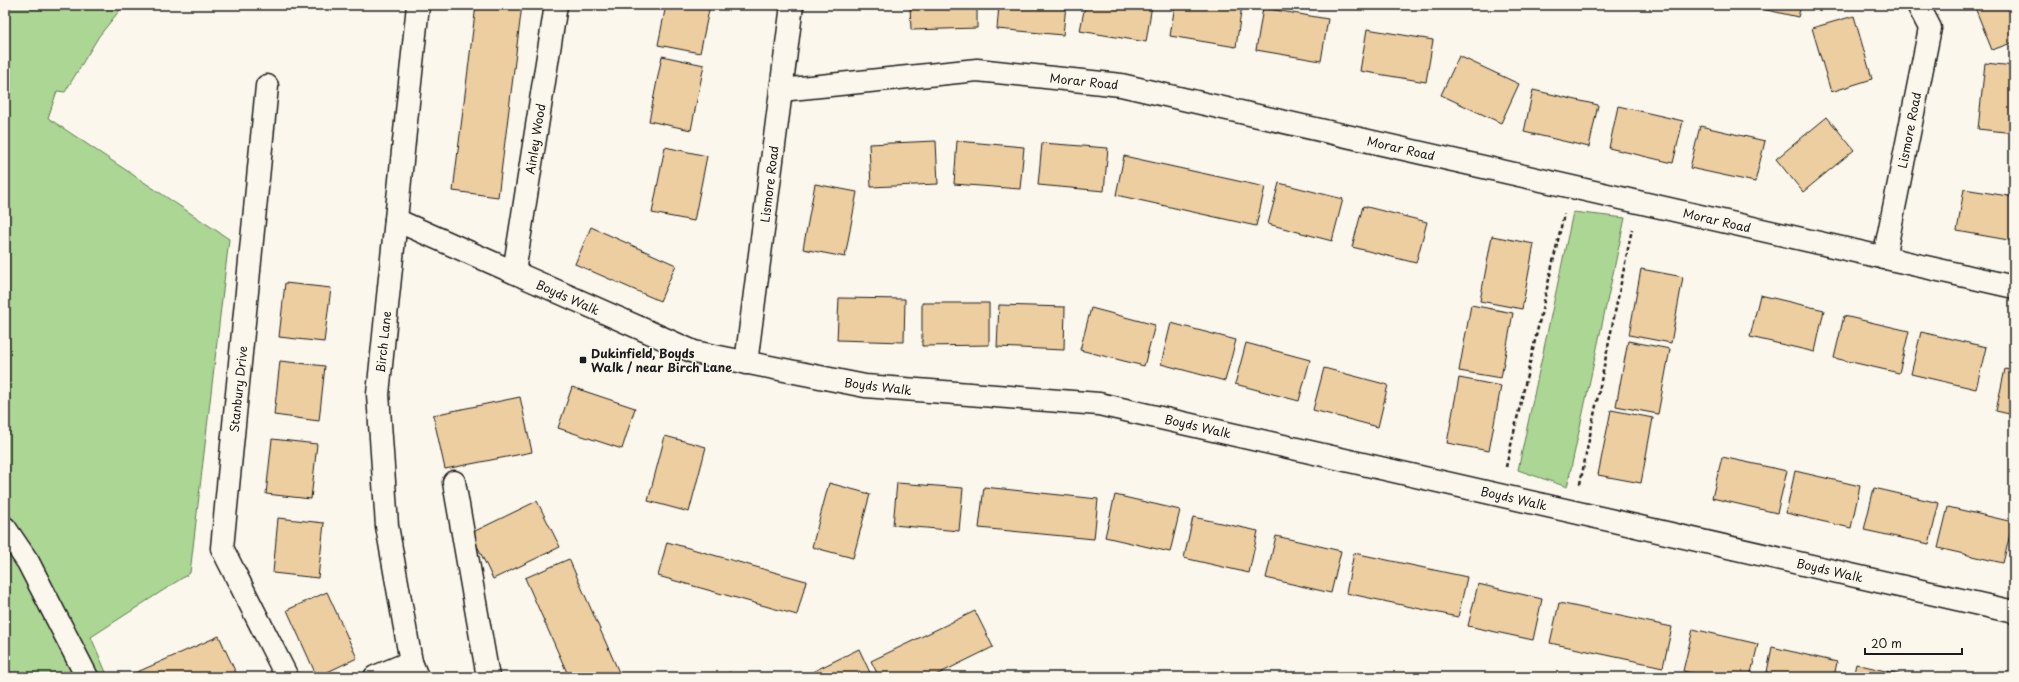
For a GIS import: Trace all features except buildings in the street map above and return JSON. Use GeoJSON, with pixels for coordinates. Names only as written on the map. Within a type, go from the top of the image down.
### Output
{"type":"FeatureCollection","features":[{"type":"Feature","properties":{"kind":"street","name":"Birch Lane"},"geometry":{"type":"LineString","coordinates":[[414,670],[387,526],[378,394],[418,5]]}},
{"type":"Feature","properties":{"kind":"street","name":"Ainley Wood"},"geometry":{"type":"LineString","coordinates":[[514,272],[556,5]]}},
{"type":"Feature","properties":{"kind":"street","name":"Lismore Road"},"geometry":{"type":"LineString","coordinates":[[746,363],[792,5]]}},
{"type":"Feature","properties":{"kind":"street","name":"Lismore Road"},"geometry":{"type":"LineString","coordinates":[[1884,258],[1930,28],[1918,5]]}},
{"type":"Feature","properties":{"kind":"street","name":"Morar Road"},"geometry":{"type":"LineString","coordinates":[[781,90],[977,70],[1121,84],[2014,287]]}},
{"type":"Feature","properties":{"kind":"street","name":"Stanbury Drive"},"geometry":{"type":"LineString","coordinates":[[267,86],[222,548],[287,677]]}},
{"type":"Feature","properties":{"kind":"street","name":"Boyds Walk"},"geometry":{"type":"LineString","coordinates":[[396,220],[694,352],[865,386],[1099,404],[2014,612]]}},
{"type":"Feature","properties":{"kind":"street"},"geometry":{"type":"LineString","coordinates":[[454,482],[488,677]]}},
{"type":"Feature","properties":{"kind":"street"},"geometry":{"type":"LineString","coordinates":[[5,528],[28,562],[87,677]]}},
{"type":"Feature","properties":{"kind":"street"},"geometry":{"type":"LineString","coordinates":[[375,677],[414,670]]}},
{"type":"Feature","properties":{"kind":"path"},"geometry":{"type":"LineString","coordinates":[[1500,495],[1570,187]]}},
{"type":"Feature","properties":{"kind":"path"},"geometry":{"type":"LineString","coordinates":[[1574,512],[1638,202]]}},
{"type":"Feature","properties":{"kind":"green space"},"geometry":{"type":"Polygon","coordinates":[[[5,5],[124,5],[99,36],[65,92],[57,91],[48,118],[229,239],[190,573],[91,637],[108,677],[5,677],[5,5]]]}},
{"type":"Feature","properties":{"kind":"green space"},"geometry":{"type":"Polygon","coordinates":[[[1573,212],[1625,218],[1567,487],[1518,470],[1573,212]]]}},
{"type":"Feature","properties":{"kind":"place","name":"Dukinfield, Boyds Walk / near Birch Lane"},"geometry":{"type":"Point","coordinates":[583,360]}}]}
